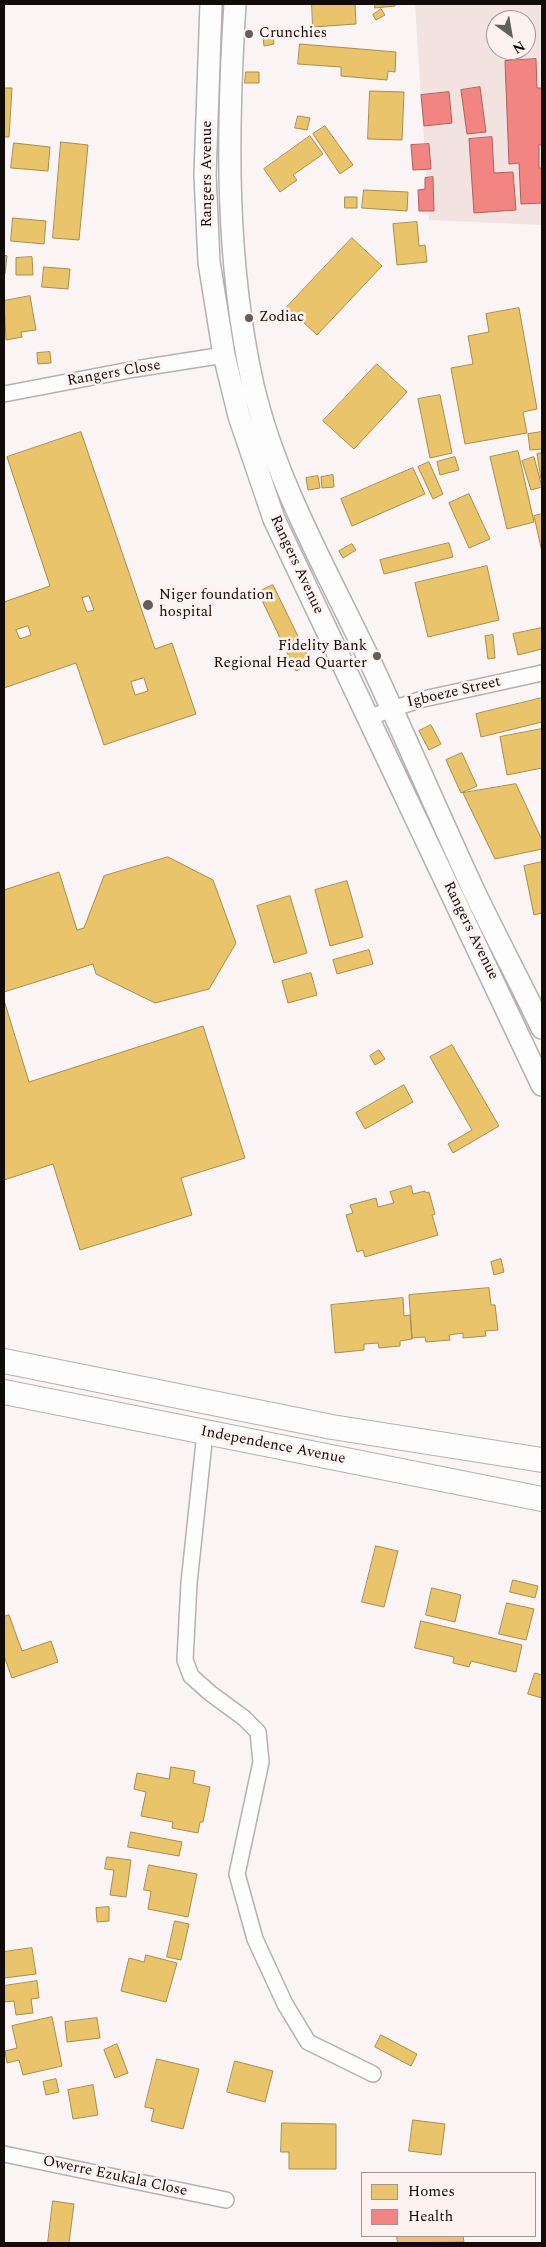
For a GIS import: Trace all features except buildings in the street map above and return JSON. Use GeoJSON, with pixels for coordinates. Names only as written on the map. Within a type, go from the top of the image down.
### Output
{"type":"FeatureCollection","features":[{"type":"Feature","properties":{"kind":"main road","name":"Rangers Avenue"},"geometry":{"type":"LineString","coordinates":[[211,4],[206,175],[209,262],[224,355],[239,416],[274,519],[542,1084]]}},
{"type":"Feature","properties":{"kind":"main road","name":"Rangers Avenue"},"geometry":{"type":"LineString","coordinates":[[235,4],[230,154],[231,235],[241,318],[253,385],[266,430],[285,480],[474,891],[542,1028]]}},
{"type":"Feature","properties":{"kind":"main road","name":"Independence Avenue"},"geometry":{"type":"LineString","coordinates":[[4,1361],[332,1428],[542,1460]]}},
{"type":"Feature","properties":{"kind":"main road","name":"Independence Avenue"},"geometry":{"type":"LineString","coordinates":[[4,1392],[542,1498]]}},
{"type":"Feature","properties":{"kind":"street","name":"Rangers Close"},"geometry":{"type":"LineString","coordinates":[[4,394],[135,369],[224,355]]}},
{"type":"Feature","properties":{"kind":"street","name":"Igboeze Street"},"geometry":{"type":"LineString","coordinates":[[367,718],[391,708],[542,673]]}},
{"type":"Feature","properties":{"kind":"street"},"geometry":{"type":"LineString","coordinates":[[205,1433],[189,1583],[184,1660],[191,1676],[210,1694],[244,1718],[258,1732],[261,1762],[237,1874],[255,1938],[285,2004],[308,2042],[373,2074]]}},
{"type":"Feature","properties":{"kind":"street","name":"Owerre Ezukala Close"},"geometry":{"type":"LineString","coordinates":[[4,2154],[226,2200]]}},
{"type":"Feature","properties":{"kind":"shaded area"},"geometry":{"type":"Polygon","coordinates":[[[415,4],[542,4],[542,225],[429,220],[415,4]]]}},
{"type":"Feature","properties":{"kind":"place","name":"Crunchies"},"geometry":{"type":"Point","coordinates":[249,34]}},
{"type":"Feature","properties":{"kind":"place","name":"Zodiac"},"geometry":{"type":"Point","coordinates":[249,318]}},
{"type":"Feature","properties":{"kind":"place","name":"Niger foundation hospital"},"geometry":{"type":"Point","coordinates":[148,605]}},
{"type":"Feature","properties":{"kind":"place","name":"Fidelity Bank Regional Head Quarter"},"geometry":{"type":"Point","coordinates":[377,656]}}]}
